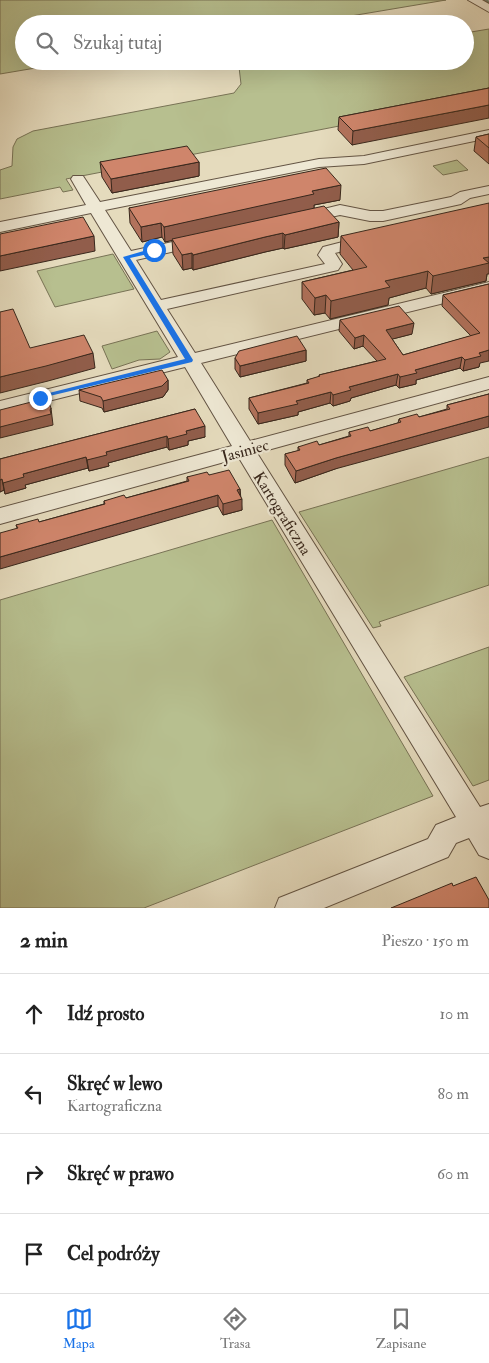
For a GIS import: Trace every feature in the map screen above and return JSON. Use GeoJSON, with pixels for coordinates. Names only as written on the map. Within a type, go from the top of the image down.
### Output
{"type":"FeatureCollection","features":[{"type":"Feature","properties":{"kind":"street"},"geometry":{"type":"LineString","coordinates":[[474,0],[489,10]]}},
{"type":"Feature","properties":{"kind":"street"},"geometry":{"type":"LineString","coordinates":[[0,227],[319,163],[364,160],[489,134]]}},
{"type":"Feature","properties":{"kind":"street","name":"Kartograficzna"},"geometry":{"type":"LineString","coordinates":[[78,179],[90,209],[126,257],[244,450],[482,819],[489,846]]}},
{"type":"Feature","properties":{"kind":"street"},"geometry":{"type":"LineString","coordinates":[[285,222],[340,210],[353,211],[370,216],[383,216],[456,201],[465,195],[489,190]]}},
{"type":"Feature","properties":{"kind":"street"},"geometry":{"type":"LineString","coordinates":[[126,257],[210,238]]}},
{"type":"Feature","properties":{"kind":"street"},"geometry":{"type":"LineString","coordinates":[[156,306],[332,267],[334,264],[326,255],[328,250],[378,238]]}},
{"type":"Feature","properties":{"kind":"street"},"geometry":{"type":"LineString","coordinates":[[0,407],[489,287]]}},
{"type":"Feature","properties":{"kind":"street","name":"Jasiniec"},"geometry":{"type":"LineString","coordinates":[[0,516],[489,383]]}},
{"type":"Feature","properties":{"kind":"street"},"geometry":{"type":"LineString","coordinates":[[289,908],[438,848],[446,834],[482,819]]}},
{"type":"Feature","properties":{"kind":"green space"},"geometry":{"type":"Polygon","coordinates":[[[0,0],[446,0],[357,15],[15,15],[15,70],[24,70],[0,74],[0,0]]]}},
{"type":"Feature","properties":{"kind":"green space"},"geometry":{"type":"Polygon","coordinates":[[[489,29],[489,97],[66,179],[73,190],[63,192],[60,187],[0,199],[0,170],[12,166],[13,147],[17,139],[33,131],[234,93],[241,84],[239,70],[474,70],[474,32],[489,29]]]}},
{"type":"Feature","properties":{"kind":"green space"},"geometry":{"type":"Polygon","coordinates":[[[457,160],[468,170],[443,175],[433,166],[457,160]]]}},
{"type":"Feature","properties":{"kind":"green space"},"geometry":{"type":"Polygon","coordinates":[[[113,254],[134,289],[55,307],[37,271],[113,254]]]}},
{"type":"Feature","properties":{"kind":"green space"},"geometry":{"type":"Polygon","coordinates":[[[157,331],[170,352],[160,359],[139,360],[112,369],[102,346],[157,331]]]}},
{"type":"Feature","properties":{"kind":"green space"},"geometry":{"type":"Polygon","coordinates":[[[489,457],[489,585],[379,622],[381,626],[373,628],[299,512],[489,457]]]}},
{"type":"Feature","properties":{"kind":"green space"},"geometry":{"type":"Polygon","coordinates":[[[272,520],[433,796],[144,908],[0,908],[0,600],[272,520]]]}},
{"type":"Feature","properties":{"kind":"green space"},"geometry":{"type":"Polygon","coordinates":[[[489,647],[489,780],[473,786],[404,677],[489,647]]]}},
{"type":"Feature","properties":{"kind":"building"},"geometry":{"type":"Polygon","coordinates":[[[489,88],[489,105],[353,131],[339,117],[489,88]]]}},
{"type":"Feature","properties":{"kind":"building"},"geometry":{"type":"Polygon","coordinates":[[[489,134],[489,148],[476,137],[489,134]]]}},
{"type":"Feature","properties":{"kind":"building"},"geometry":{"type":"Polygon","coordinates":[[[187,146],[199,162],[111,179],[100,162],[187,146]]]}},
{"type":"Feature","properties":{"kind":"building"},"geometry":{"type":"Polygon","coordinates":[[[326,168],[341,185],[312,191],[314,194],[164,227],[161,223],[141,227],[129,208],[326,168]]]}},
{"type":"Feature","properties":{"kind":"building"},"geometry":{"type":"Polygon","coordinates":[[[489,203],[489,257],[483,258],[489,263],[433,276],[428,271],[385,281],[390,287],[331,301],[326,295],[315,298],[302,282],[367,267],[341,236],[489,203]]]}},
{"type":"Feature","properties":{"kind":"building"},"geometry":{"type":"Polygon","coordinates":[[[324,206],[339,222],[285,235],[283,233],[265,237],[193,255],[192,253],[182,255],[172,239],[324,206]]]}},
{"type":"Feature","properties":{"kind":"building"},"geometry":{"type":"Polygon","coordinates":[[[83,217],[94,236],[0,256],[0,234],[83,217]]]}},
{"type":"Feature","properties":{"kind":"building"},"geometry":{"type":"Polygon","coordinates":[[[489,284],[489,350],[479,353],[481,356],[465,360],[462,357],[415,370],[417,373],[400,377],[398,374],[349,387],[351,390],[333,395],[331,392],[296,401],[298,404],[258,413],[249,398],[309,383],[307,380],[319,375],[386,359],[364,335],[355,338],[340,320],[399,306],[414,323],[386,330],[403,355],[480,333],[443,295],[489,284]]]}},
{"type":"Feature","properties":{"kind":"building"},"geometry":{"type":"Polygon","coordinates":[[[13,309],[30,348],[84,335],[93,353],[0,377],[0,312],[13,309]]]}},
{"type":"Feature","properties":{"kind":"building"},"geometry":{"type":"Polygon","coordinates":[[[297,336],[306,350],[240,366],[235,358],[239,351],[297,336]]]}},
{"type":"Feature","properties":{"kind":"building"},"geometry":{"type":"Polygon","coordinates":[[[162,370],[168,380],[162,386],[103,401],[101,397],[79,390],[162,370]]]}},
{"type":"Feature","properties":{"kind":"building"},"geometry":{"type":"Polygon","coordinates":[[[489,394],[489,416],[336,458],[296,471],[285,454],[300,450],[298,447],[317,441],[319,445],[351,436],[349,432],[368,427],[370,431],[401,422],[399,419],[417,414],[419,417],[450,409],[447,405],[489,394]]]}},
{"type":"Feature","properties":{"kind":"building"},"geometry":{"type":"Polygon","coordinates":[[[47,398],[51,414],[0,427],[0,410],[47,398]]]}},
{"type":"Feature","properties":{"kind":"building"},"geometry":{"type":"Polygon","coordinates":[[[195,409],[205,426],[186,431],[187,434],[168,439],[167,436],[106,452],[107,455],[87,460],[86,457],[23,474],[24,477],[3,483],[2,479],[0,480],[0,459],[195,409]]]}},
{"type":"Feature","properties":{"kind":"building"},"geometry":{"type":"Polygon","coordinates":[[[229,470],[240,489],[237,490],[242,499],[223,504],[218,495],[0,557],[0,533],[18,528],[16,525],[38,519],[39,522],[105,504],[104,501],[124,495],[126,498],[189,481],[187,477],[207,472],[209,475],[229,470]]]}},
{"type":"Feature","properties":{"kind":"building"},"geometry":{"type":"Polygon","coordinates":[[[476,877],[489,900],[489,908],[391,908],[452,883],[453,886],[476,877]]]}},
{"type":"Feature","properties":{"kind":"waterway"},"geometry":{"type":"LineString","coordinates":[[484,0],[489,3]]}},
{"type":"Feature","properties":{"kind":"route"},"geometry":{"type":"LineString","coordinates":[[40,398],[190,360],[126,257],[154,250]]}}]}
